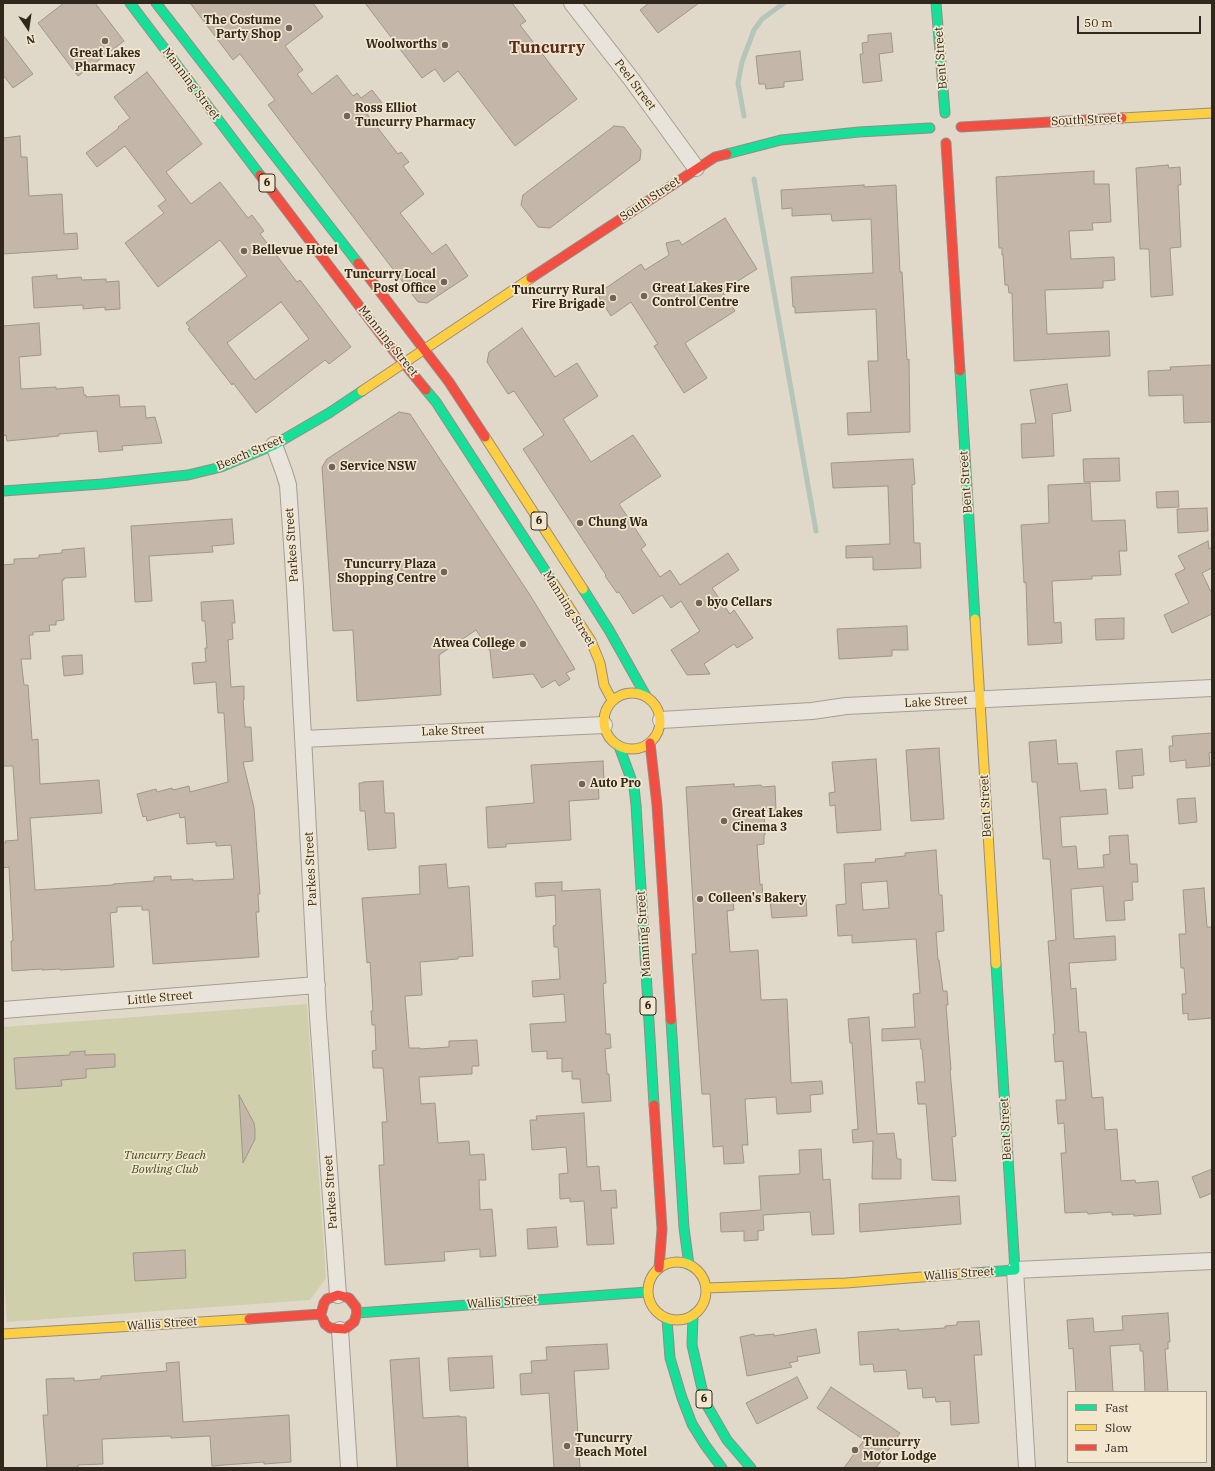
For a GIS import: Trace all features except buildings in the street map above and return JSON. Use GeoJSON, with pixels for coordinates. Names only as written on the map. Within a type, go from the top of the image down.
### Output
{"type":"FeatureCollection","features":[{"type":"Feature","properties":{"kind":"street","name":"Manning Street"},"geometry":{"type":"LineString","coordinates":[[130,3],[385,340],[405,362],[436,402],[590,640],[600,663],[604,685],[612,700]]}},
{"type":"Feature","properties":{"kind":"street","name":"Manning Street"},"geometry":{"type":"LineString","coordinates":[[156,3],[449,382],[609,630],[646,696]]}},
{"type":"Feature","properties":{"kind":"street","name":"Peel Street"},"geometry":{"type":"LineString","coordinates":[[572,3],[632,80],[696,168]]}},
{"type":"Feature","properties":{"kind":"street","name":"Bent Street"},"geometry":{"type":"LineString","coordinates":[[936,3],[945,113]]}},
{"type":"Feature","properties":{"kind":"street"},"geometry":{"type":"LineString","coordinates":[[945,113],[956,117],[960,121],[961,127],[957,139],[946,143],[940,142],[932,134],[931,123],[934,118],[945,113]]}},
{"type":"Feature","properties":{"kind":"street","name":"South Street"},"geometry":{"type":"LineString","coordinates":[[961,127],[1212,113]]}},
{"type":"Feature","properties":{"kind":"street","name":"South Street"},"geometry":{"type":"LineString","coordinates":[[405,362],[696,168],[715,157],[781,140],[859,132],[932,134]]}},
{"type":"Feature","properties":{"kind":"street","name":"Bent Street"},"geometry":{"type":"LineString","coordinates":[[946,143],[1027,1468]]}},
{"type":"Feature","properties":{"kind":"street","name":"Beach Street"},"geometry":{"type":"LineString","coordinates":[[3,491],[102,484],[188,475],[221,467],[274,445],[329,413],[405,362]]}},
{"type":"Feature","properties":{"kind":"street","name":"Parkes Street"},"geometry":{"type":"LineString","coordinates":[[274,445],[288,485],[304,739],[317,985],[338,1294]]}},
{"type":"Feature","properties":{"kind":"street","name":"Lake Street"},"geometry":{"type":"LineString","coordinates":[[661,720],[812,711],[846,706],[1212,688]]}},
{"type":"Feature","properties":{"kind":"street"},"geometry":{"type":"LineString","coordinates":[[604,725],[605,710],[612,700],[621,694],[629,693],[638,693],[646,696]]}},
{"type":"Feature","properties":{"kind":"street","name":"6"},"geometry":{"type":"LineString","coordinates":[[646,696],[656,707],[661,720]]}},
{"type":"Feature","properties":{"kind":"street"},"geometry":{"type":"LineString","coordinates":[[619,746],[627,749],[635,749],[650,743],[657,733],[661,720]]}},
{"type":"Feature","properties":{"kind":"street","name":"Lake Street"},"geometry":{"type":"LineString","coordinates":[[304,739],[604,725]]}},
{"type":"Feature","properties":{"kind":"street","name":"6"},"geometry":{"type":"LineString","coordinates":[[604,725],[609,738],[619,746]]}},
{"type":"Feature","properties":{"kind":"street","name":"Manning Street"},"geometry":{"type":"LineString","coordinates":[[650,743],[657,805],[684,1228],[689,1265]]}},
{"type":"Feature","properties":{"kind":"street","name":"Manning Street"},"geometry":{"type":"LineString","coordinates":[[619,746],[634,787],[636,806],[662,1229],[659,1268]]}},
{"type":"Feature","properties":{"kind":"street","name":"Little Street"},"geometry":{"type":"LineString","coordinates":[[3,1010],[317,985]]}},
{"type":"Feature","properties":{"kind":"street","name":"Wallis Street"},"geometry":{"type":"LineString","coordinates":[[706,1288],[846,1283],[1014,1270],[1212,1260]]}},
{"type":"Feature","properties":{"kind":"street"},"geometry":{"type":"LineString","coordinates":[[647,1292],[653,1309],[659,1315],[667,1319],[680,1320],[693,1316],[703,1304],[706,1296],[706,1288],[700,1274],[689,1265],[682,1262],[674,1262],[659,1268]]}},
{"type":"Feature","properties":{"kind":"street","name":"6"},"geometry":{"type":"LineString","coordinates":[[647,1292],[650,1278],[659,1268]]}},
{"type":"Feature","properties":{"kind":"street","name":"Wallis Street"},"geometry":{"type":"LineString","coordinates":[[357,1313],[647,1292]]}},
{"type":"Feature","properties":{"kind":"street"},"geometry":{"type":"LineString","coordinates":[[338,1294],[349,1298],[353,1302],[357,1313],[354,1322],[350,1326],[340,1330],[330,1328],[325,1324],[322,1316],[324,1303],[327,1299],[338,1294]]}},
{"type":"Feature","properties":{"kind":"street","name":"Wallis Street"},"geometry":{"type":"LineString","coordinates":[[3,1334],[322,1316]]}},
{"type":"Feature","properties":{"kind":"street","name":"6"},"geometry":{"type":"LineString","coordinates":[[693,1316],[692,1345],[705,1402],[727,1440],[751,1468]]}},
{"type":"Feature","properties":{"kind":"street","name":"6"},"geometry":{"type":"LineString","coordinates":[[667,1319],[670,1358],[678,1385],[692,1424],[718,1466]]}},
{"type":"Feature","properties":{"kind":"street"},"geometry":{"type":"LineString","coordinates":[[340,1330],[349,1468]]}},
{"type":"Feature","properties":{"kind":"green space","name":"Tuncurry Beach Bowling Club"},"geometry":{"type":"Polygon","coordinates":[[[307,1004],[326,1278],[310,1300],[7,1322],[3,1264],[3,1027],[307,1004]]]}},
{"type":"Feature","properties":{"kind":"waterway"},"geometry":{"type":"LineString","coordinates":[[744,116],[738,83],[742,62],[754,30],[762,19],[784,3]]}},
{"type":"Feature","properties":{"kind":"waterway"},"geometry":{"type":"LineString","coordinates":[[754,179],[816,531]]}},
{"type":"Feature","properties":{"kind":"traffic: fast"},"geometry":{"type":"LineString","coordinates":[[130,3],[260,175]]}},
{"type":"Feature","properties":{"kind":"traffic: fast"},"geometry":{"type":"LineString","coordinates":[[156,3],[358,263]]}},
{"type":"Feature","properties":{"kind":"traffic: fast"},"geometry":{"type":"LineString","coordinates":[[936,3],[945,113]]}},
{"type":"Feature","properties":{"kind":"traffic: fast"},"geometry":{"type":"LineString","coordinates":[[727,154],[781,140],[859,132],[930,128]]}},
{"type":"Feature","properties":{"kind":"traffic: fast"},"geometry":{"type":"LineString","coordinates":[[960,371],[975,619]]}},
{"type":"Feature","properties":{"kind":"traffic: fast"},"geometry":{"type":"LineString","coordinates":[[426,390],[436,402],[554,584]]}},
{"type":"Feature","properties":{"kind":"traffic: fast"},"geometry":{"type":"LineString","coordinates":[[3,491],[102,484],[188,475],[221,467],[274,445],[329,413],[362,391]]}},
{"type":"Feature","properties":{"kind":"traffic: fast"},"geometry":{"type":"LineString","coordinates":[[583,589],[609,630],[646,696]]}},
{"type":"Feature","properties":{"kind":"traffic: fast"},"geometry":{"type":"LineString","coordinates":[[619,746],[634,787],[636,805],[654,1105]]}},
{"type":"Feature","properties":{"kind":"traffic: fast"},"geometry":{"type":"LineString","coordinates":[[960,1274],[1015,1270],[996,964]]}},
{"type":"Feature","properties":{"kind":"traffic: fast"},"geometry":{"type":"LineString","coordinates":[[671,1020],[684,1228],[689,1265]]}},
{"type":"Feature","properties":{"kind":"traffic: fast"},"geometry":{"type":"LineString","coordinates":[[357,1313],[647,1292]]}},
{"type":"Feature","properties":{"kind":"traffic: fast"},"geometry":{"type":"LineString","coordinates":[[693,1315],[692,1345],[705,1402],[727,1440],[751,1468]]}},
{"type":"Feature","properties":{"kind":"traffic: fast"},"geometry":{"type":"LineString","coordinates":[[667,1319],[670,1358],[682,1398],[692,1424],[722,1468]]}},
{"type":"Feature","properties":{"kind":"traffic: slow"},"geometry":{"type":"LineString","coordinates":[[1122,118],[1212,113]]}},
{"type":"Feature","properties":{"kind":"traffic: slow"},"geometry":{"type":"LineString","coordinates":[[362,391],[531,278]]}},
{"type":"Feature","properties":{"kind":"traffic: slow"},"geometry":{"type":"LineString","coordinates":[[485,437],[583,589]]}},
{"type":"Feature","properties":{"kind":"traffic: slow"},"geometry":{"type":"LineString","coordinates":[[554,584],[591,641],[600,663],[604,685],[612,700]]}},
{"type":"Feature","properties":{"kind":"traffic: slow"},"geometry":{"type":"LineString","coordinates":[[975,619],[996,964]]}},
{"type":"Feature","properties":{"kind":"traffic: slow"},"geometry":{"type":"LineString","coordinates":[[626,693],[638,693],[652,701],[660,715],[660,721],[658,732],[652,741],[638,749],[626,749],[616,744],[609,737],[604,727],[604,715],[609,705],[616,698],[626,693]]}},
{"type":"Feature","properties":{"kind":"traffic: slow"},"geometry":{"type":"LineString","coordinates":[[671,1262],[683,1262],[698,1270],[706,1285],[706,1291],[706,1297],[698,1312],[683,1320],[671,1320],[656,1312],[648,1297],[648,1285],[656,1270],[671,1262]]}},
{"type":"Feature","properties":{"kind":"traffic: slow"},"geometry":{"type":"LineString","coordinates":[[706,1288],[846,1283],[960,1274]]}},
{"type":"Feature","properties":{"kind":"traffic: slow"},"geometry":{"type":"LineString","coordinates":[[3,1334],[249,1319]]}},
{"type":"Feature","properties":{"kind":"traffic: jam"},"geometry":{"type":"LineString","coordinates":[[961,127],[1122,118]]}},
{"type":"Feature","properties":{"kind":"traffic: jam"},"geometry":{"type":"LineString","coordinates":[[946,143],[960,371]]}},
{"type":"Feature","properties":{"kind":"traffic: jam"},"geometry":{"type":"LineString","coordinates":[[531,278],[715,157],[727,154]]}},
{"type":"Feature","properties":{"kind":"traffic: jam"},"geometry":{"type":"LineString","coordinates":[[260,175],[385,340],[426,390]]}},
{"type":"Feature","properties":{"kind":"traffic: jam"},"geometry":{"type":"LineString","coordinates":[[358,263],[449,382],[485,437]]}},
{"type":"Feature","properties":{"kind":"traffic: jam"},"geometry":{"type":"LineString","coordinates":[[650,743],[657,805],[671,1020]]}},
{"type":"Feature","properties":{"kind":"traffic: jam"},"geometry":{"type":"LineString","coordinates":[[654,1105],[662,1229],[659,1268]]}},
{"type":"Feature","properties":{"kind":"traffic: jam"},"geometry":{"type":"LineString","coordinates":[[249,1319],[321,1314],[324,1303],[327,1299],[338,1295],[349,1298],[356,1307],[357,1313],[354,1322],[345,1329],[330,1328],[325,1324],[323,1319]]}},
{"type":"Feature","properties":{"kind":"place","name":"The Costume Party Shop"},"geometry":{"type":"Point","coordinates":[289,28]}},
{"type":"Feature","properties":{"kind":"place","name":"Great Lakes Pharmacy"},"geometry":{"type":"Point","coordinates":[105,41]}},
{"type":"Feature","properties":{"kind":"place","name":"Woolworths"},"geometry":{"type":"Point","coordinates":[445,45]}},
{"type":"Feature","properties":{"kind":"place","name":"Ross Elliot Tuncurry Pharmacy"},"geometry":{"type":"Point","coordinates":[347,116]}},
{"type":"Feature","properties":{"kind":"place","name":"Bellevue Hotel"},"geometry":{"type":"Point","coordinates":[244,251]}},
{"type":"Feature","properties":{"kind":"place","name":"Tuncurry Local Post Office"},"geometry":{"type":"Point","coordinates":[444,282]}},
{"type":"Feature","properties":{"kind":"place","name":"Great Lakes Fire Control Centre"},"geometry":{"type":"Point","coordinates":[644,296]}},
{"type":"Feature","properties":{"kind":"place","name":"Tuncurry Rural Fire Brigade"},"geometry":{"type":"Point","coordinates":[613,298]}},
{"type":"Feature","properties":{"kind":"place","name":"Service NSW"},"geometry":{"type":"Point","coordinates":[332,467]}},
{"type":"Feature","properties":{"kind":"place","name":"Chung Wa"},"geometry":{"type":"Point","coordinates":[580,523]}},
{"type":"Feature","properties":{"kind":"place","name":"Tuncurry Plaza Shopping Centre"},"geometry":{"type":"Point","coordinates":[444,572]}},
{"type":"Feature","properties":{"kind":"place","name":"byo Cellars"},"geometry":{"type":"Point","coordinates":[699,603]}},
{"type":"Feature","properties":{"kind":"place","name":"Atwea College"},"geometry":{"type":"Point","coordinates":[523,644]}},
{"type":"Feature","properties":{"kind":"place","name":"Auto Pro"},"geometry":{"type":"Point","coordinates":[582,784]}},
{"type":"Feature","properties":{"kind":"place","name":"Great Lakes Cinema 3"},"geometry":{"type":"Point","coordinates":[724,821]}},
{"type":"Feature","properties":{"kind":"place","name":"Colleen's Bakery"},"geometry":{"type":"Point","coordinates":[700,899]}},
{"type":"Feature","properties":{"kind":"place","name":"Tuncurry Beach Motel"},"geometry":{"type":"Point","coordinates":[567,1446]}},
{"type":"Feature","properties":{"kind":"place","name":"Tuncurry Motor Lodge"},"geometry":{"type":"Point","coordinates":[855,1450]}},
{"type":"Feature","properties":{"kind":"district","name":"Tuncurry"},"geometry":{"type":"Point","coordinates":[547,48]}}]}
